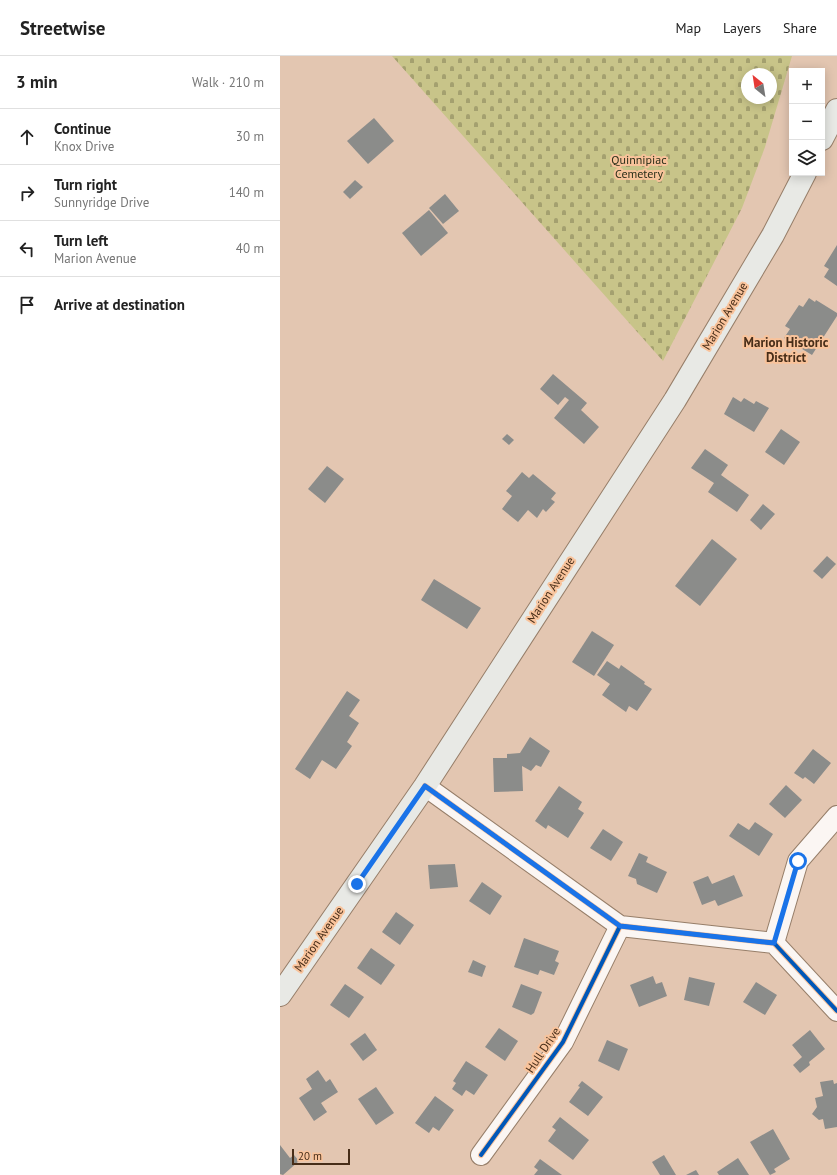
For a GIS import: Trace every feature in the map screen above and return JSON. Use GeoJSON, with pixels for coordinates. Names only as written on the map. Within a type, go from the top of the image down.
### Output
{"type":"FeatureCollection","features":[{"type":"Feature","properties":{"kind":"main road"},"geometry":{"type":"LineString","coordinates":[[825,134],[837,110]]}},
{"type":"Feature","properties":{"kind":"main road","name":"Marion Avenue"},"geometry":{"type":"LineString","coordinates":[[280,995],[425,786],[675,400],[769,241],[803,176]]}},
{"type":"Feature","properties":{"kind":"street"},"geometry":{"type":"LineString","coordinates":[[425,786],[620,926],[774,943],[837,1011]]}},
{"type":"Feature","properties":{"kind":"street"},"geometry":{"type":"LineString","coordinates":[[774,943],[798,861],[837,816]]}},
{"type":"Feature","properties":{"kind":"street","name":"Hull Drive"},"geometry":{"type":"LineString","coordinates":[[481,1154],[563,1042],[620,926]]}},
{"type":"Feature","properties":{"kind":"green space","name":"Quinnipiac Cemetery"},"geometry":{"type":"Polygon","coordinates":[[[392,56],[792,56],[765,147],[742,208],[663,361],[392,56]]]}},
{"type":"Feature","properties":{"kind":"building"},"geometry":{"type":"Polygon","coordinates":[[[374,118],[394,141],[368,164],[347,141],[374,118]]]}},
{"type":"Feature","properties":{"kind":"building"},"geometry":{"type":"Polygon","coordinates":[[[355,180],[363,187],[350,199],[343,192],[355,180]]]}},
{"type":"Feature","properties":{"kind":"building"},"geometry":{"type":"Polygon","coordinates":[[[445,194],[459,211],[443,224],[429,208],[445,194]]]}},
{"type":"Feature","properties":{"kind":"building"},"geometry":{"type":"Polygon","coordinates":[[[429,210],[448,233],[421,256],[402,233],[429,210]]]}},
{"type":"Feature","properties":{"kind":"building"},"geometry":{"type":"Polygon","coordinates":[[[837,245],[837,286],[824,277],[829,269],[824,266],[837,245]]]}},
{"type":"Feature","properties":{"kind":"building"},"geometry":{"type":"Polygon","coordinates":[[[809,298],[815,302],[816,300],[837,313],[837,316],[812,355],[784,338],[790,329],[785,326],[799,305],[803,307],[809,298]]]}},
{"type":"Feature","properties":{"kind":"building"},"geometry":{"type":"Polygon","coordinates":[[[553,374],[587,403],[581,410],[599,427],[584,444],[554,418],[569,400],[565,397],[558,405],[540,389],[553,374]]]}},
{"type":"Feature","properties":{"kind":"building"},"geometry":{"type":"Polygon","coordinates":[[[733,397],[741,402],[744,398],[754,404],[756,401],[769,408],[754,432],[724,414],[733,397]]]}},
{"type":"Feature","properties":{"kind":"building"},"geometry":{"type":"Polygon","coordinates":[[[781,429],[800,442],[784,465],[765,452],[781,429]]]}},
{"type":"Feature","properties":{"kind":"building"},"geometry":{"type":"Polygon","coordinates":[[[507,434],[514,440],[509,445],[502,439],[507,434]]]}},
{"type":"Feature","properties":{"kind":"building"},"geometry":{"type":"Polygon","coordinates":[[[705,449],[728,465],[721,475],[749,495],[737,512],[708,492],[714,483],[691,468],[705,449]]]}},
{"type":"Feature","properties":{"kind":"building"},"geometry":{"type":"Polygon","coordinates":[[[327,466],[344,479],[325,503],[308,489],[327,466]]]}},
{"type":"Feature","properties":{"kind":"building"},"geometry":{"type":"Polygon","coordinates":[[[522,472],[529,478],[533,474],[556,493],[551,499],[555,502],[546,512],[543,509],[537,518],[528,510],[518,522],[502,509],[512,496],[506,491],[522,472]]]}},
{"type":"Feature","properties":{"kind":"building"},"geometry":{"type":"Polygon","coordinates":[[[763,504],[775,514],[761,530],[750,520],[763,504]]]}},
{"type":"Feature","properties":{"kind":"building"},"geometry":{"type":"Polygon","coordinates":[[[712,539],[737,559],[700,606],[675,586],[712,539]]]}},
{"type":"Feature","properties":{"kind":"building"},"geometry":{"type":"Polygon","coordinates":[[[827,556],[836,564],[822,579],[813,571],[827,556]]]}},
{"type":"Feature","properties":{"kind":"building"},"geometry":{"type":"Polygon","coordinates":[[[434,579],[481,608],[467,629],[421,600],[434,579]]]}},
{"type":"Feature","properties":{"kind":"building"},"geometry":{"type":"Polygon","coordinates":[[[592,631],[614,645],[594,676],[572,662],[592,631]]]}},
{"type":"Feature","properties":{"kind":"building"},"geometry":{"type":"Polygon","coordinates":[[[607,661],[619,669],[621,665],[645,682],[644,684],[652,689],[637,711],[629,706],[626,712],[602,695],[610,684],[597,675],[607,661]]]}},
{"type":"Feature","properties":{"kind":"building"},"geometry":{"type":"Polygon","coordinates":[[[347,691],[360,700],[349,716],[359,723],[347,742],[352,746],[336,769],[322,760],[310,779],[295,769],[347,691]]]}},
{"type":"Feature","properties":{"kind":"building"},"geometry":{"type":"Polygon","coordinates":[[[530,737],[550,751],[541,767],[536,765],[531,771],[522,766],[523,791],[494,792],[493,758],[507,758],[507,754],[520,753],[530,737]]]}},
{"type":"Feature","properties":{"kind":"building"},"geometry":{"type":"Polygon","coordinates":[[[813,749],[831,763],[814,784],[805,777],[803,779],[794,773],[813,749]]]}},
{"type":"Feature","properties":{"kind":"building"},"geometry":{"type":"Polygon","coordinates":[[[786,785],[802,800],[785,818],[769,804],[786,785]]]}},
{"type":"Feature","properties":{"kind":"building"},"geometry":{"type":"Polygon","coordinates":[[[559,786],[582,802],[578,809],[584,813],[568,838],[548,825],[546,829],[535,821],[559,786]]]}},
{"type":"Feature","properties":{"kind":"building"},"geometry":{"type":"Polygon","coordinates":[[[755,822],[773,834],[759,856],[729,836],[738,823],[749,830],[755,822]]]}},
{"type":"Feature","properties":{"kind":"building"},"geometry":{"type":"Polygon","coordinates":[[[603,829],[623,842],[611,861],[590,848],[603,829]]]}},
{"type":"Feature","properties":{"kind":"building"},"geometry":{"type":"Polygon","coordinates":[[[639,853],[648,857],[646,862],[667,872],[657,893],[637,884],[636,879],[628,876],[639,853]]]}},
{"type":"Feature","properties":{"kind":"building"},"geometry":{"type":"Polygon","coordinates":[[[455,864],[458,887],[430,889],[428,865],[455,864]]]}},
{"type":"Feature","properties":{"kind":"building"},"geometry":{"type":"Polygon","coordinates":[[[734,875],[743,896],[718,906],[715,900],[702,905],[693,882],[708,876],[712,884],[734,875]]]}},
{"type":"Feature","properties":{"kind":"building"},"geometry":{"type":"Polygon","coordinates":[[[482,882],[502,896],[490,915],[469,901],[482,882]]]}},
{"type":"Feature","properties":{"kind":"building"},"geometry":{"type":"Polygon","coordinates":[[[396,912],[414,925],[400,945],[382,932],[396,912]]]}},
{"type":"Feature","properties":{"kind":"building"},"geometry":{"type":"Polygon","coordinates":[[[524,938],[559,951],[555,961],[559,963],[554,975],[540,970],[538,975],[514,967],[524,938]]]}},
{"type":"Feature","properties":{"kind":"building"},"geometry":{"type":"Polygon","coordinates":[[[371,948],[395,965],[381,985],[357,968],[371,948]]]}},
{"type":"Feature","properties":{"kind":"building"},"geometry":{"type":"Polygon","coordinates":[[[473,960],[486,966],[482,977],[468,972],[473,960]]]}},
{"type":"Feature","properties":{"kind":"building"},"geometry":{"type":"Polygon","coordinates":[[[653,976],[656,984],[662,982],[667,996],[639,1007],[630,985],[653,976]]]}},
{"type":"Feature","properties":{"kind":"building"},"geometry":{"type":"Polygon","coordinates":[[[689,977],[715,983],[709,1006],[684,1000],[689,977]]]}},
{"type":"Feature","properties":{"kind":"building"},"geometry":{"type":"Polygon","coordinates":[[[756,982],[777,995],[765,1015],[743,1002],[756,982]]]}},
{"type":"Feature","properties":{"kind":"building"},"geometry":{"type":"Polygon","coordinates":[[[345,984],[364,997],[349,1018],[330,1005],[345,984]]]}},
{"type":"Feature","properties":{"kind":"building"},"geometry":{"type":"Polygon","coordinates":[[[521,984],[542,992],[534,1013],[531,1015],[512,1007],[521,984]]]}},
{"type":"Feature","properties":{"kind":"building"},"geometry":{"type":"Polygon","coordinates":[[[499,1028],[518,1041],[505,1061],[485,1047],[499,1028]]]}},
{"type":"Feature","properties":{"kind":"building"},"geometry":{"type":"Polygon","coordinates":[[[810,1030],[825,1049],[809,1062],[810,1065],[800,1073],[793,1065],[802,1057],[792,1045],[810,1030]]]}},
{"type":"Feature","properties":{"kind":"building"},"geometry":{"type":"Polygon","coordinates":[[[365,1033],[377,1050],[363,1061],[350,1044],[365,1033]]]}},
{"type":"Feature","properties":{"kind":"building"},"geometry":{"type":"Polygon","coordinates":[[[607,1040],[628,1049],[619,1071],[598,1061],[607,1040]]]}},
{"type":"Feature","properties":{"kind":"building"},"geometry":{"type":"Polygon","coordinates":[[[466,1061],[488,1075],[474,1095],[466,1090],[462,1096],[452,1089],[456,1083],[453,1081],[466,1061]]]}},
{"type":"Feature","properties":{"kind":"building"},"geometry":{"type":"Polygon","coordinates":[[[318,1070],[326,1082],[330,1079],[338,1092],[321,1103],[327,1112],[314,1121],[299,1098],[312,1089],[306,1079],[318,1070]]]}},
{"type":"Feature","properties":{"kind":"building"},"geometry":{"type":"Polygon","coordinates":[[[833,1080],[834,1084],[837,1083],[837,1127],[825,1129],[823,1119],[819,1120],[812,1114],[817,1107],[815,1098],[823,1096],[820,1082],[833,1080]]]}},
{"type":"Feature","properties":{"kind":"building"},"geometry":{"type":"Polygon","coordinates":[[[582,1081],[603,1097],[588,1116],[569,1102],[580,1087],[578,1086],[582,1081]]]}},
{"type":"Feature","properties":{"kind":"building"},"geometry":{"type":"Polygon","coordinates":[[[376,1087],[394,1113],[376,1125],[358,1099],[376,1087]]]}},
{"type":"Feature","properties":{"kind":"building"},"geometry":{"type":"Polygon","coordinates":[[[435,1096],[454,1110],[439,1131],[433,1127],[429,1133],[415,1123],[435,1096]]]}},
{"type":"Feature","properties":{"kind":"building"},"geometry":{"type":"Polygon","coordinates":[[[560,1117],[589,1140],[573,1160],[548,1141],[556,1130],[552,1127],[560,1117]]]}},
{"type":"Feature","properties":{"kind":"building"},"geometry":{"type":"Polygon","coordinates":[[[773,1129],[790,1159],[774,1169],[776,1172],[770,1175],[750,1142],[773,1129]]]}},
{"type":"Feature","properties":{"kind":"building"},"geometry":{"type":"Polygon","coordinates":[[[280,1145],[290,1158],[294,1155],[299,1161],[283,1175],[280,1174],[280,1145]]]}},
{"type":"Feature","properties":{"kind":"building"},"geometry":{"type":"Polygon","coordinates":[[[664,1155],[676,1175],[660,1175],[652,1162],[664,1155]]]}},
{"type":"Feature","properties":{"kind":"building"},"geometry":{"type":"Polygon","coordinates":[[[738,1158],[749,1175],[719,1175],[717,1172],[738,1158]]]}},
{"type":"Feature","properties":{"kind":"building"},"geometry":{"type":"Polygon","coordinates":[[[540,1159],[562,1175],[534,1175],[538,1170],[534,1167],[540,1159]]]}},
{"type":"Feature","properties":{"kind":"building"},"geometry":{"type":"Polygon","coordinates":[[[696,1170],[699,1175],[686,1175],[696,1170]]]}},
{"type":"Feature","properties":{"kind":"cycle path"},"geometry":{"type":"LineString","coordinates":[[425,786],[620,926],[774,943],[837,1011]]}},
{"type":"Feature","properties":{"kind":"cycle path"},"geometry":{"type":"LineString","coordinates":[[481,1155],[563,1042],[620,926]]}},
{"type":"Feature","properties":{"kind":"district","name":"Marion Historic District"},"geometry":{"type":"Point","coordinates":[786,350]}},
{"type":"Feature","properties":{"kind":"route"},"geometry":{"type":"LineString","coordinates":[[357,884],[425,786],[620,926],[774,943],[798,861]]}}]}
